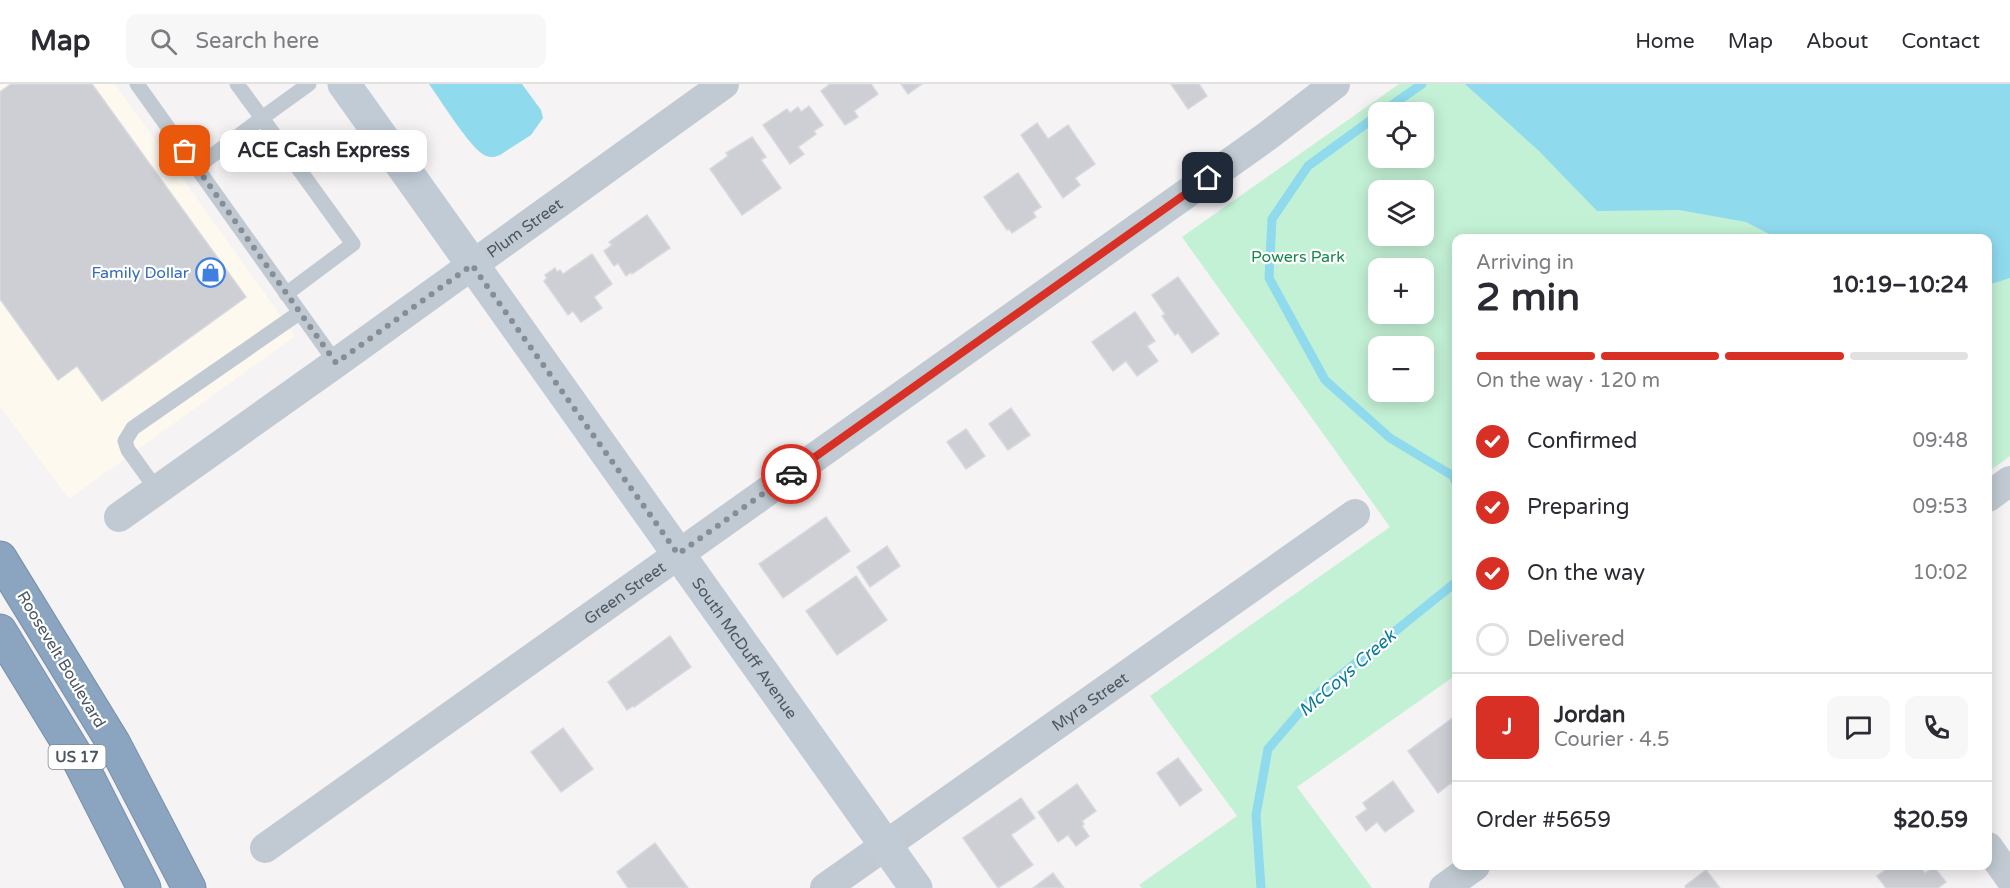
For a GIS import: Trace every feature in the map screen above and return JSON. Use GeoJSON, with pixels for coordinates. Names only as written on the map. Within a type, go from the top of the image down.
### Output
{"type":"FeatureCollection","features":[{"type":"Feature","properties":{"kind":"highway","name":"Roosevelt Boulevard"},"geometry":{"type":"LineString","coordinates":[[0,558],[114,744],[189,888]]}},
{"type":"Feature","properties":{"kind":"highway","name":"US 17"},"geometry":{"type":"LineString","coordinates":[[0,631],[81,764],[144,888]]}},
{"type":"Feature","properties":{"kind":"main road","name":"South McDuff Avenue"},"geometry":{"type":"LineString","coordinates":[[344,84],[916,888]]}},
{"type":"Feature","properties":{"kind":"street","name":"Plum Street"},"geometry":{"type":"LineString","coordinates":[[119,517],[724,84]]}},
{"type":"Feature","properties":{"kind":"street","name":"Green Street"},"geometry":{"type":"LineString","coordinates":[[265,848],[1247,151],[1335,84]]}},
{"type":"Feature","properties":{"kind":"street"},"geometry":{"type":"LineString","coordinates":[[1992,494],[2010,481]]}},
{"type":"Feature","properties":{"kind":"street","name":"Myra Street"},"geometry":{"type":"LineString","coordinates":[[825,888],[1355,514]]}},
{"type":"Feature","properties":{"kind":"street"},"geometry":{"type":"LineString","coordinates":[[1992,853],[2010,878]]}},
{"type":"Feature","properties":{"kind":"street"},"geometry":{"type":"LineString","coordinates":[[1444,888],[1469,870]]}},
{"type":"Feature","properties":{"kind":"lane"},"geometry":{"type":"LineString","coordinates":[[137,84],[336,363]]}},
{"type":"Feature","properties":{"kind":"lane"},"geometry":{"type":"LineString","coordinates":[[237,84],[353,244],[286,294]]}},
{"type":"Feature","properties":{"kind":"lane"},"geometry":{"type":"LineString","coordinates":[[196,167],[309,84]]}},
{"type":"Feature","properties":{"kind":"lane"},"geometry":{"type":"LineString","coordinates":[[157,490],[128,450],[126,441],[133,428],[299,313]]}},
{"type":"Feature","properties":{"kind":"shaded area"},"geometry":{"type":"Polygon","coordinates":[[[0,84],[115,84],[295,336],[69,499],[0,406],[0,84]]]}},
{"type":"Feature","properties":{"kind":"green space","name":"Powers Park"},"geometry":{"type":"Polygon","coordinates":[[[1399,84],[2010,84],[2010,456],[1992,469],[1992,234],[1452,234],[1452,678],[1297,787],[1372,888],[1142,888],[1139,885],[1237,816],[1150,696],[1390,527],[1182,237],[1368,106],[1368,168],[1434,168],[1434,102],[1373,102],[1399,84]]]}},
{"type":"Feature","properties":{"kind":"water"},"geometry":{"type":"Polygon","coordinates":[[[429,84],[522,84],[541,110],[543,118],[531,135],[500,155],[488,157],[464,135],[429,84]]]}},
{"type":"Feature","properties":{"kind":"water"},"geometry":{"type":"Polygon","coordinates":[[[1465,84],[2010,84],[2010,278],[1992,284],[1992,234],[1769,234],[1746,222],[1679,210],[1597,211],[1539,151],[1465,84]]]}},
{"type":"Feature","properties":{"kind":"building"},"geometry":{"type":"Polygon","coordinates":[[[11,84],[92,84],[246,297],[102,401],[77,366],[58,380],[0,299],[0,92],[11,84]]]}},
{"type":"Feature","properties":{"kind":"building"},"geometry":{"type":"Polygon","coordinates":[[[830,84],[871,84],[878,94],[854,111],[858,117],[845,125],[821,91],[830,84]]]}},
{"type":"Feature","properties":{"kind":"building"},"geometry":{"type":"Polygon","coordinates":[[[901,84],[922,84],[908,94],[901,84]]]}},
{"type":"Feature","properties":{"kind":"building"},"geometry":{"type":"Polygon","coordinates":[[[1171,84],[1199,84],[1207,96],[1188,109],[1171,84]]]}},
{"type":"Feature","properties":{"kind":"building"},"geometry":{"type":"Polygon","coordinates":[[[809,106],[823,125],[814,131],[816,134],[798,147],[804,154],[790,164],[763,125],[787,109],[790,113],[798,107],[801,112],[809,106]]]}},
{"type":"Feature","properties":{"kind":"building"},"geometry":{"type":"Polygon","coordinates":[[[1037,123],[1048,139],[1068,125],[1095,164],[1075,178],[1080,185],[1063,198],[1021,135],[1037,123]]]}},
{"type":"Feature","properties":{"kind":"building"},"geometry":{"type":"Polygon","coordinates":[[[752,137],[766,157],[761,160],[781,188],[742,215],[710,169],[728,156],[726,153],[752,137]]]}},
{"type":"Feature","properties":{"kind":"building"},"geometry":{"type":"Polygon","coordinates":[[[1018,173],[1041,207],[1033,212],[1036,217],[1012,233],[1009,229],[1007,230],[984,197],[1018,173]]]}},
{"type":"Feature","properties":{"kind":"building"},"geometry":{"type":"Polygon","coordinates":[[[647,215],[670,248],[626,276],[618,263],[614,266],[604,251],[612,245],[609,242],[647,215]]]}},
{"type":"Feature","properties":{"kind":"building"},"geometry":{"type":"Polygon","coordinates":[[[592,254],[612,284],[594,297],[602,308],[581,322],[573,311],[568,315],[544,281],[547,278],[545,275],[555,268],[557,272],[560,270],[563,274],[592,254]]]}},
{"type":"Feature","properties":{"kind":"building"},"geometry":{"type":"Polygon","coordinates":[[[1178,277],[1219,334],[1192,353],[1178,333],[1175,335],[1152,295],[1178,277]]]}},
{"type":"Feature","properties":{"kind":"building"},"geometry":{"type":"Polygon","coordinates":[[[1135,312],[1155,341],[1147,346],[1158,361],[1137,376],[1126,361],[1113,371],[1092,342],[1135,312]]]}},
{"type":"Feature","properties":{"kind":"building"},"geometry":{"type":"Polygon","coordinates":[[[1011,408],[1030,435],[1008,450],[989,424],[1011,408]]]}},
{"type":"Feature","properties":{"kind":"building"},"geometry":{"type":"Polygon","coordinates":[[[966,429],[985,456],[966,469],[947,442],[966,429]]]}},
{"type":"Feature","properties":{"kind":"building"},"geometry":{"type":"Polygon","coordinates":[[[826,517],[850,551],[783,598],[759,564],[826,517]]]}},
{"type":"Feature","properties":{"kind":"building"},"geometry":{"type":"Polygon","coordinates":[[[887,546],[900,566],[870,587],[857,567],[887,546]]]}},
{"type":"Feature","properties":{"kind":"building"},"geometry":{"type":"Polygon","coordinates":[[[856,576],[887,620],[837,655],[806,611],[856,576]]]}},
{"type":"Feature","properties":{"kind":"building"},"geometry":{"type":"Polygon","coordinates":[[[670,636],[691,667],[627,710],[608,682],[670,636]]]}},
{"type":"Feature","properties":{"kind":"building"},"geometry":{"type":"Polygon","coordinates":[[[1452,718],[1452,784],[1438,793],[1408,751],[1452,718]]]}},
{"type":"Feature","properties":{"kind":"building"},"geometry":{"type":"Polygon","coordinates":[[[563,728],[593,769],[561,792],[531,752],[563,728]]]}},
{"type":"Feature","properties":{"kind":"building"},"geometry":{"type":"Polygon","coordinates":[[[1178,758],[1202,790],[1180,806],[1157,773],[1178,758]]]}},
{"type":"Feature","properties":{"kind":"building"},"geometry":{"type":"Polygon","coordinates":[[[1393,781],[1414,811],[1385,832],[1377,822],[1366,831],[1356,817],[1367,809],[1363,803],[1393,781]]]}},
{"type":"Feature","properties":{"kind":"building"},"geometry":{"type":"Polygon","coordinates":[[[1077,784],[1096,811],[1082,821],[1084,824],[1082,826],[1089,836],[1076,846],[1068,835],[1058,842],[1038,812],[1077,784]]]}},
{"type":"Feature","properties":{"kind":"building"},"geometry":{"type":"Polygon","coordinates":[[[1021,798],[1035,818],[1011,835],[1033,865],[998,888],[963,838],[1021,798]]]}},
{"type":"Feature","properties":{"kind":"building"},"geometry":{"type":"Polygon","coordinates":[[[655,843],[688,888],[628,888],[617,872],[655,843]]]}},
{"type":"Feature","properties":{"kind":"building"},"geometry":{"type":"Polygon","coordinates":[[[1706,870],[1720,888],[1686,888],[1685,886],[1706,870]]]}},
{"type":"Feature","properties":{"kind":"building"},"geometry":{"type":"Polygon","coordinates":[[[1885,870],[1922,870],[1925,873],[1936,870],[1946,882],[1938,888],[1886,888],[1877,876],[1885,870]]]}},
{"type":"Feature","properties":{"kind":"building"},"geometry":{"type":"Polygon","coordinates":[[[1053,873],[1064,888],[1033,888],[1053,873]]]}},
{"type":"Feature","properties":{"kind":"waterway","name":"McCoys Creek"},"geometry":{"type":"LineString","coordinates":[[1396,102],[1422,84]]}},
{"type":"Feature","properties":{"kind":"waterway","name":"McCoys Creek"},"geometry":{"type":"LineString","coordinates":[[1368,122],[1308,166],[1272,219],[1269,278],[1325,380],[1390,438],[1452,475]]}},
{"type":"Feature","properties":{"kind":"waterway","name":"McCoys Creek"},"geometry":{"type":"LineString","coordinates":[[1261,888],[1256,815],[1268,749],[1310,700],[1452,585]]}},
{"type":"Feature","properties":{"kind":"way so far"},"geometry":{"type":"LineString","coordinates":[[185,151],[336,363],[472,265],[678,554],[791,474]]}},
{"type":"Feature","properties":{"kind":"place","name":"ACE Cash Express"},"geometry":{"type":"Point","coordinates":[185,151]}},
{"type":"Feature","properties":{"kind":"place","name":"Family Dollar"},"geometry":{"type":"Point","coordinates":[210,272]}},
{"type":"Feature","properties":{"kind":"route"},"geometry":{"type":"LineString","coordinates":[[791,474],[1208,178]]}}]}
